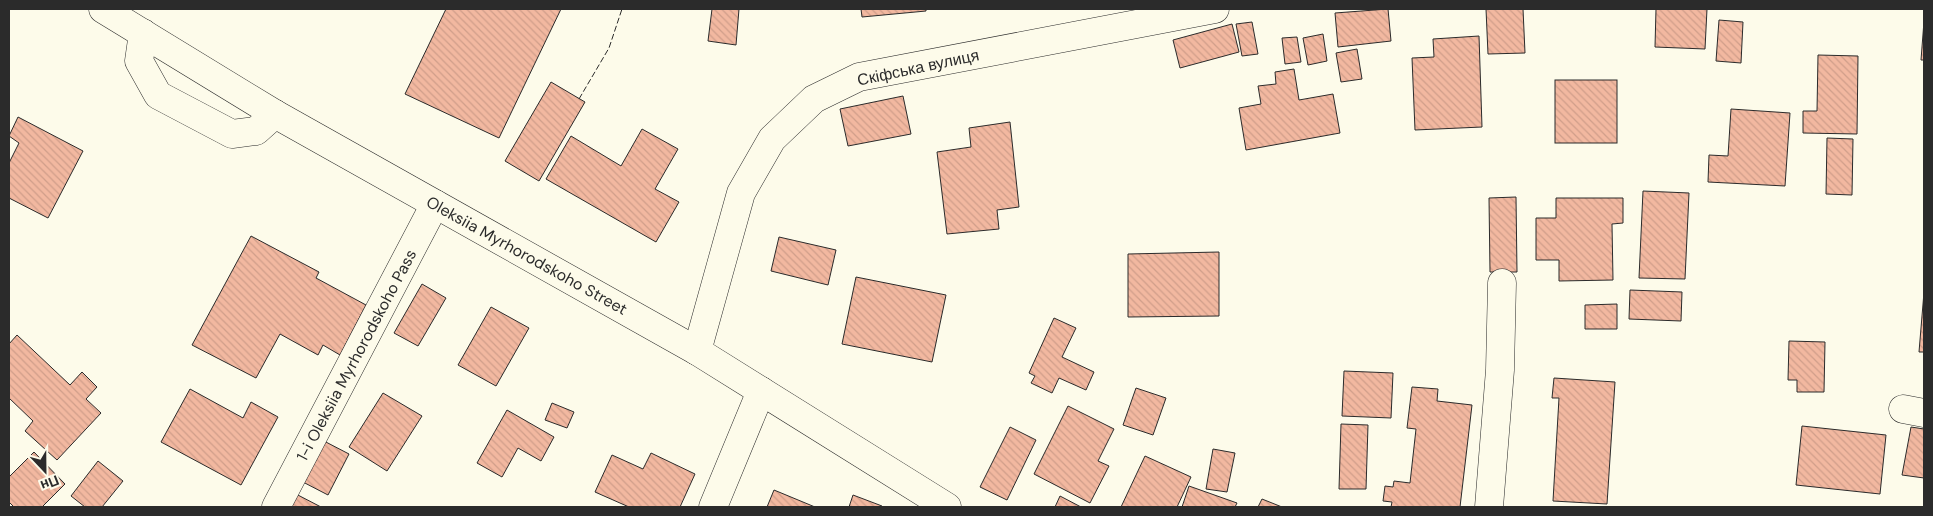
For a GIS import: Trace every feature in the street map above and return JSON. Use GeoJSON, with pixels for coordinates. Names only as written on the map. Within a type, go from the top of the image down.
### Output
{"type":"FeatureCollection","features":[{"type":"Feature","properties":{"kind":"street","name":"Oleksiia Myrhorodskoho Street"},"geometry":{"type":"LineString","coordinates":[[103,9],[276,114],[697,351],[947,507]]}},
{"type":"Feature","properties":{"kind":"street","name":"Скіфська вулиця"},"geometry":{"type":"LineString","coordinates":[[697,351],[741,193],[772,139],[814,99],[859,77],[1216,9]]}},
{"type":"Feature","properties":{"kind":"street"},"geometry":{"type":"LineString","coordinates":[[143,34],[140,61],[158,95],[232,134],[256,130],[276,114]]}},
{"type":"Feature","properties":{"kind":"street","name":"1-i Oleksiia Myrhorodskoho Pass"},"geometry":{"type":"LineString","coordinates":[[276,507],[435,204]]}},
{"type":"Feature","properties":{"kind":"street"},"geometry":{"type":"LineString","coordinates":[[1489,507],[1500,370],[1502,283]]}},
{"type":"Feature","properties":{"kind":"street"},"geometry":{"type":"LineString","coordinates":[[713,507],[761,391]]}},
{"type":"Feature","properties":{"kind":"building"},"geometry":{"type":"Polygon","coordinates":[[[446,9],[561,9],[499,138],[405,94],[446,9]]]}},
{"type":"Feature","properties":{"kind":"building"},"geometry":{"type":"Polygon","coordinates":[[[712,9],[739,9],[736,45],[708,41],[712,9]]]}},
{"type":"Feature","properties":{"kind":"building"},"geometry":{"type":"Polygon","coordinates":[[[861,9],[926,9],[926,11],[862,17],[861,9]]]}},
{"type":"Feature","properties":{"kind":"building"},"geometry":{"type":"Polygon","coordinates":[[[1388,9],[1391,41],[1338,47],[1335,13],[1388,9]]]}},
{"type":"Feature","properties":{"kind":"building"},"geometry":{"type":"Polygon","coordinates":[[[1486,9],[1523,9],[1525,53],[1488,54],[1486,9]]]}},
{"type":"Feature","properties":{"kind":"building"},"geometry":{"type":"Polygon","coordinates":[[[1656,9],[1707,9],[1705,49],[1655,47],[1656,9]]]}},
{"type":"Feature","properties":{"kind":"building"},"geometry":{"type":"Polygon","coordinates":[[[1719,20],[1743,22],[1741,63],[1716,61],[1719,20]]]}},
{"type":"Feature","properties":{"kind":"building"},"geometry":{"type":"Polygon","coordinates":[[[1924,21],[1924,60],[1921,60],[1924,21]]]}},
{"type":"Feature","properties":{"kind":"building"},"geometry":{"type":"Polygon","coordinates":[[[1252,22],[1258,54],[1242,56],[1236,24],[1252,22]]]}},
{"type":"Feature","properties":{"kind":"building"},"geometry":{"type":"Polygon","coordinates":[[[1232,24],[1239,52],[1180,68],[1173,40],[1232,24]]]}},
{"type":"Feature","properties":{"kind":"building"},"geometry":{"type":"Polygon","coordinates":[[[1323,34],[1327,61],[1308,65],[1303,38],[1323,34]]]}},
{"type":"Feature","properties":{"kind":"building"},"geometry":{"type":"Polygon","coordinates":[[[1479,36],[1482,127],[1415,130],[1412,58],[1434,57],[1433,39],[1479,36]]]}},
{"type":"Feature","properties":{"kind":"building"},"geometry":{"type":"Polygon","coordinates":[[[1297,37],[1301,62],[1285,64],[1282,38],[1297,37]]]}},
{"type":"Feature","properties":{"kind":"building"},"geometry":{"type":"Polygon","coordinates":[[[1357,49],[1362,79],[1341,82],[1336,53],[1357,49]]]}},
{"type":"Feature","properties":{"kind":"building"},"geometry":{"type":"Polygon","coordinates":[[[1818,55],[1858,56],[1857,134],[1803,133],[1803,111],[1817,111],[1818,55]]]}},
{"type":"Feature","properties":{"kind":"building"},"geometry":{"type":"Polygon","coordinates":[[[1294,69],[1299,100],[1333,94],[1340,133],[1246,150],[1239,108],[1261,104],[1258,86],[1276,84],[1275,72],[1294,69]]]}},
{"type":"Feature","properties":{"kind":"building"},"geometry":{"type":"Polygon","coordinates":[[[1555,80],[1617,80],[1617,143],[1555,143],[1555,80]]]}},
{"type":"Feature","properties":{"kind":"building"},"geometry":{"type":"Polygon","coordinates":[[[551,82],[585,102],[539,181],[505,161],[551,82]]]}},
{"type":"Feature","properties":{"kind":"building"},"geometry":{"type":"Polygon","coordinates":[[[903,96],[911,134],[848,146],[840,109],[903,96]]]}},
{"type":"Feature","properties":{"kind":"building"},"geometry":{"type":"Polygon","coordinates":[[[1731,109],[1790,113],[1785,186],[1708,182],[1709,155],[1728,156],[1731,109]]]}},
{"type":"Feature","properties":{"kind":"building"},"geometry":{"type":"Polygon","coordinates":[[[18,117],[83,151],[48,218],[9,198],[9,163],[19,143],[9,136],[18,117]]]}},
{"type":"Feature","properties":{"kind":"building"},"geometry":{"type":"Polygon","coordinates":[[[1010,122],[1019,207],[997,210],[999,229],[947,234],[937,152],[971,147],[969,128],[1010,122]]]}},
{"type":"Feature","properties":{"kind":"building"},"geometry":{"type":"Polygon","coordinates":[[[642,129],[678,149],[655,189],[679,202],[656,242],[546,179],[571,136],[621,166],[642,129]]]}},
{"type":"Feature","properties":{"kind":"building"},"geometry":{"type":"Polygon","coordinates":[[[1827,138],[1853,139],[1852,195],[1826,194],[1827,138]]]}},
{"type":"Feature","properties":{"kind":"building"},"geometry":{"type":"Polygon","coordinates":[[[1643,191],[1689,193],[1685,279],[1639,278],[1643,191]]]}},
{"type":"Feature","properties":{"kind":"building"},"geometry":{"type":"Polygon","coordinates":[[[1516,197],[1517,272],[1490,272],[1489,198],[1516,197]]]}},
{"type":"Feature","properties":{"kind":"building"},"geometry":{"type":"Polygon","coordinates":[[[1556,198],[1623,198],[1623,223],[1612,224],[1613,280],[1559,281],[1559,260],[1536,260],[1536,218],[1556,218],[1556,198]]]}},
{"type":"Feature","properties":{"kind":"building"},"geometry":{"type":"Polygon","coordinates":[[[251,236],[319,272],[316,278],[366,305],[340,355],[323,345],[318,355],[280,334],[256,378],[192,345],[251,236]]]}},
{"type":"Feature","properties":{"kind":"building"},"geometry":{"type":"Polygon","coordinates":[[[779,237],[836,250],[828,285],[771,271],[779,237]]]}},
{"type":"Feature","properties":{"kind":"building"},"geometry":{"type":"Polygon","coordinates":[[[1219,252],[1219,316],[1128,317],[1128,254],[1219,252]]]}},
{"type":"Feature","properties":{"kind":"building"},"geometry":{"type":"Polygon","coordinates":[[[856,277],[946,295],[932,362],[842,344],[856,277]]]}},
{"type":"Feature","properties":{"kind":"building"},"geometry":{"type":"Polygon","coordinates":[[[422,284],[446,298],[418,346],[394,333],[422,284]]]}},
{"type":"Feature","properties":{"kind":"building"},"geometry":{"type":"Polygon","coordinates":[[[1630,290],[1682,292],[1681,321],[1629,319],[1630,290]]]}},
{"type":"Feature","properties":{"kind":"building"},"geometry":{"type":"Polygon","coordinates":[[[1924,292],[1924,352],[1919,352],[1924,292]]]}},
{"type":"Feature","properties":{"kind":"building"},"geometry":{"type":"Polygon","coordinates":[[[1617,304],[1617,329],[1585,329],[1585,305],[1617,304]]]}},
{"type":"Feature","properties":{"kind":"building"},"geometry":{"type":"Polygon","coordinates":[[[491,307],[529,328],[496,386],[458,365],[491,307]]]}},
{"type":"Feature","properties":{"kind":"building"},"geometry":{"type":"Polygon","coordinates":[[[1054,318],[1076,328],[1062,357],[1094,372],[1086,390],[1059,378],[1052,393],[1031,383],[1035,376],[1029,373],[1054,318]]]}},
{"type":"Feature","properties":{"kind":"building"},"geometry":{"type":"Polygon","coordinates":[[[17,335],[70,385],[82,372],[97,387],[86,399],[101,413],[57,460],[25,431],[33,421],[9,398],[9,344],[17,335]]]}},
{"type":"Feature","properties":{"kind":"building"},"geometry":{"type":"Polygon","coordinates":[[[1789,341],[1825,342],[1824,392],[1797,392],[1797,380],[1788,380],[1789,341]]]}},
{"type":"Feature","properties":{"kind":"building"},"geometry":{"type":"Polygon","coordinates":[[[1344,371],[1393,373],[1391,418],[1342,416],[1344,371]]]}},
{"type":"Feature","properties":{"kind":"building"},"geometry":{"type":"Polygon","coordinates":[[[1554,378],[1615,382],[1607,504],[1553,501],[1559,398],[1552,398],[1554,378]]]}},
{"type":"Feature","properties":{"kind":"building"},"geometry":{"type":"Polygon","coordinates":[[[1412,387],[1438,389],[1437,401],[1472,405],[1460,507],[1391,507],[1392,502],[1383,501],[1385,486],[1393,487],[1394,481],[1410,483],[1416,429],[1407,428],[1412,387]]]}},
{"type":"Feature","properties":{"kind":"building"},"geometry":{"type":"Polygon","coordinates":[[[1136,388],[1166,398],[1153,435],[1123,425],[1136,388]]]}},
{"type":"Feature","properties":{"kind":"building"},"geometry":{"type":"Polygon","coordinates":[[[190,389],[243,418],[251,402],[278,417],[241,485],[161,442],[190,389]]]}},
{"type":"Feature","properties":{"kind":"building"},"geometry":{"type":"Polygon","coordinates":[[[383,393],[422,416],[387,471],[349,447],[383,393]]]}},
{"type":"Feature","properties":{"kind":"building"},"geometry":{"type":"Polygon","coordinates":[[[552,403],[574,412],[567,428],[545,420],[552,403]]]}},
{"type":"Feature","properties":{"kind":"building"},"geometry":{"type":"Polygon","coordinates":[[[1068,406],[1114,429],[1098,461],[1109,466],[1090,503],[1034,474],[1068,406]]]}},
{"type":"Feature","properties":{"kind":"building"},"geometry":{"type":"Polygon","coordinates":[[[507,410],[554,437],[541,461],[518,448],[502,477],[477,463],[507,410]]]}},
{"type":"Feature","properties":{"kind":"building"},"geometry":{"type":"Polygon","coordinates":[[[1341,424],[1368,425],[1366,489],[1339,489],[1341,424]]]}},
{"type":"Feature","properties":{"kind":"building"},"geometry":{"type":"Polygon","coordinates":[[[1802,426],[1886,435],[1880,494],[1796,485],[1802,426]]]}},
{"type":"Feature","properties":{"kind":"building"},"geometry":{"type":"Polygon","coordinates":[[[1010,427],[1036,440],[1007,500],[980,487],[1010,427]]]}},
{"type":"Feature","properties":{"kind":"building"},"geometry":{"type":"Polygon","coordinates":[[[1911,427],[1924,429],[1924,478],[1902,475],[1911,427]]]}},
{"type":"Feature","properties":{"kind":"building"},"geometry":{"type":"Polygon","coordinates":[[[322,440],[349,454],[328,495],[301,481],[322,440]]]}},
{"type":"Feature","properties":{"kind":"building"},"geometry":{"type":"Polygon","coordinates":[[[1213,449],[1235,453],[1227,492],[1206,489],[1213,449]]]}},
{"type":"Feature","properties":{"kind":"building"},"geometry":{"type":"Polygon","coordinates":[[[34,452],[65,484],[42,507],[14,507],[9,502],[9,477],[34,452]]]}},
{"type":"Feature","properties":{"kind":"building"},"geometry":{"type":"Polygon","coordinates":[[[651,453],[695,474],[680,507],[629,507],[595,492],[612,455],[643,469],[651,453]]]}},
{"type":"Feature","properties":{"kind":"building"},"geometry":{"type":"Polygon","coordinates":[[[1145,456],[1191,477],[1177,507],[1121,507],[1145,456]]]}},
{"type":"Feature","properties":{"kind":"building"},"geometry":{"type":"Polygon","coordinates":[[[98,461],[123,481],[102,507],[85,507],[71,496],[98,461]]]}},
{"type":"Feature","properties":{"kind":"building"},"geometry":{"type":"Polygon","coordinates":[[[1189,486],[1237,503],[1235,507],[1182,507],[1189,486]]]}},
{"type":"Feature","properties":{"kind":"building"},"geometry":{"type":"Polygon","coordinates":[[[774,490],[815,507],[767,507],[774,490]]]}},
{"type":"Feature","properties":{"kind":"building"},"geometry":{"type":"Polygon","coordinates":[[[294,493],[321,507],[286,507],[294,493]]]}},
{"type":"Feature","properties":{"kind":"building"},"geometry":{"type":"Polygon","coordinates":[[[853,495],[882,506],[849,507],[853,495]]]}},
{"type":"Feature","properties":{"kind":"building"},"geometry":{"type":"Polygon","coordinates":[[[1060,496],[1081,507],[1055,507],[1060,496]]]}},
{"type":"Feature","properties":{"kind":"building"},"geometry":{"type":"Polygon","coordinates":[[[1262,499],[1282,507],[1258,507],[1262,499]]]}},
{"type":"Feature","properties":{"kind":"fence"},"geometry":{"type":"LineString","coordinates":[[579,99],[609,48],[622,9]]}}]}
